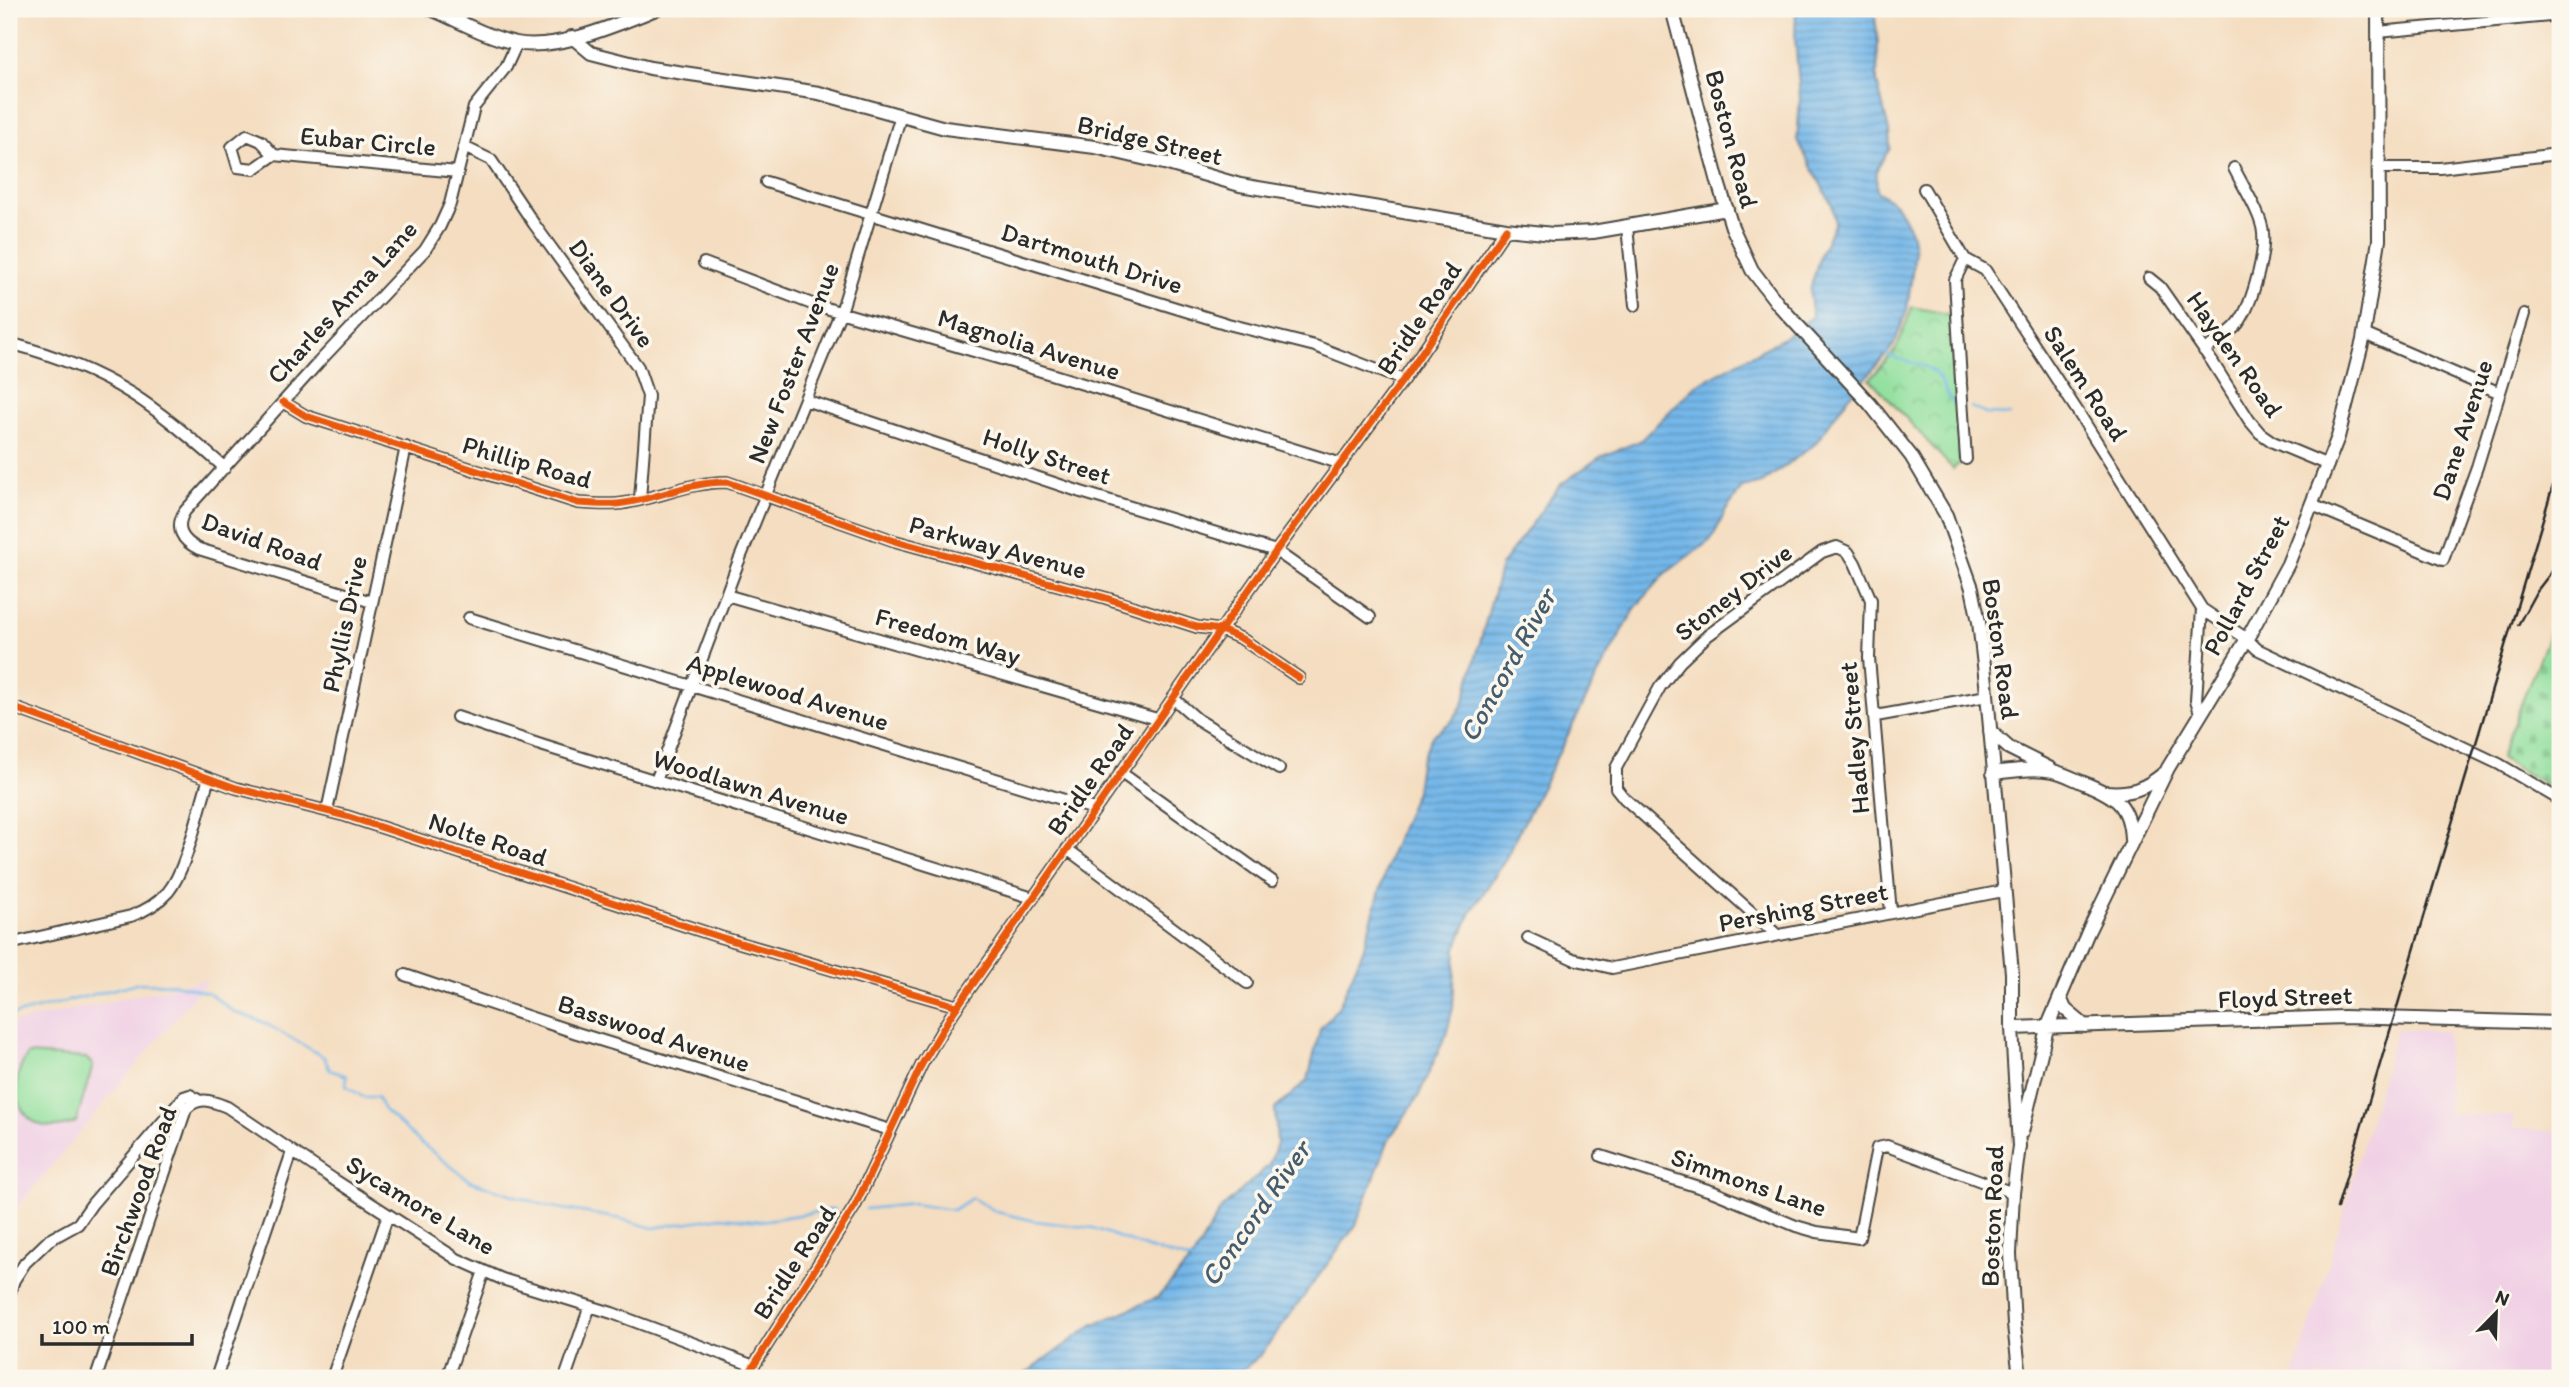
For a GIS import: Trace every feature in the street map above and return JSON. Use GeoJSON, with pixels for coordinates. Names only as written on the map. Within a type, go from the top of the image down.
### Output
{"type":"FeatureCollection","features":[{"type":"Feature","properties":{"kind":"main road"},"geometry":{"type":"LineString","coordinates":[[431,9],[473,28],[517,43],[545,43],[572,37],[656,9]]}},
{"type":"Feature","properties":{"kind":"main road","name":"Boston Road"},"geometry":{"type":"LineString","coordinates":[[1672,9],[1727,209],[1752,270],[1778,304],[1870,404],[1911,456],[1946,515],[1972,588],[1979,622],[1987,696],[2012,973],[2012,1028],[2019,1146],[2013,1193],[2011,1290],[2020,1378]]}},
{"type":"Feature","properties":{"kind":"main road","name":"Pollard Street"},"geometry":{"type":"LineString","coordinates":[[2019,1146],[2047,1028],[2088,932],[2168,768],[2247,639],[2288,564],[2338,437],[2364,334],[2379,240],[2378,9]]}},
{"type":"Feature","properties":{"kind":"main road","name":"Bridge Street"},"geometry":{"type":"LineString","coordinates":[[572,37],[592,54],[649,68],[819,93],[945,128],[1095,147],[1240,185],[1506,229],[1553,234],[1592,232],[1727,209]]}},
{"type":"Feature","properties":{"kind":"main road"},"geometry":{"type":"LineString","coordinates":[[1990,731],[2010,748],[2118,800],[2128,815],[2131,845]]}},
{"type":"Feature","properties":{"kind":"main road"},"geometry":{"type":"LineString","coordinates":[[2106,792],[2123,793],[2140,789],[2168,768]]}},
{"type":"Feature","properties":{"kind":"main road"},"geometry":{"type":"LineString","coordinates":[[1993,773],[2054,771]]}},
{"type":"Feature","properties":{"kind":"main road"},"geometry":{"type":"LineString","coordinates":[[2060,997],[2065,1009],[2085,1026]]}},
{"type":"Feature","properties":{"kind":"main road","name":"Floyd Street"},"geometry":{"type":"LineString","coordinates":[[2012,1028],[2365,1017],[2560,1023]]}},
{"type":"Feature","properties":{"kind":"street"},"geometry":{"type":"LineString","coordinates":[[2378,32],[2560,15]]}},
{"type":"Feature","properties":{"kind":"street","name":"Charles Anna Lane"},"geometry":{"type":"LineString","coordinates":[[180,531],[182,515],[425,250],[450,204],[474,107],[506,67],[517,43]]}},
{"type":"Feature","properties":{"kind":"street","name":"New Foster Avenue"},"geometry":{"type":"LineString","coordinates":[[656,781],[726,596],[842,310],[901,115]]}},
{"type":"Feature","properties":{"kind":"street","name":"Diane Drive"},"geometry":{"type":"LineString","coordinates":[[464,147],[491,160],[534,224],[638,366],[648,396],[640,499]]}},
{"type":"Feature","properties":{"kind":"street"},"geometry":{"type":"LineString","coordinates":[[2380,168],[2440,168],[2558,154]]}},
{"type":"Feature","properties":{"kind":"street","name":"Eubar Circle"},"geometry":{"type":"LineString","coordinates":[[274,156],[458,173]]}},
{"type":"Feature","properties":{"kind":"street"},"geometry":{"type":"LineString","coordinates":[[2204,351],[2236,327],[2242,317],[2251,297],[2261,253],[2263,233],[2260,223],[2234,168]]}},
{"type":"Feature","properties":{"kind":"street","name":"Dartmouth Drive"},"geometry":{"type":"LineString","coordinates":[[766,182],[1228,324],[1315,346],[1404,380]]}},
{"type":"Feature","properties":{"kind":"street","name":"Salem Road"},"geometry":{"type":"LineString","coordinates":[[1924,189],[1965,259],[1985,270],[2202,609],[2247,639],[2257,649],[2499,764],[2560,800]]}},
{"type":"Feature","properties":{"kind":"street"},"geometry":{"type":"LineString","coordinates":[[1628,227],[1635,305]]}},
{"type":"Feature","properties":{"kind":"street","name":"Bridle Road"},"geometry":{"type":"LineString","coordinates":[[746,1378],[855,1206],[922,1064],[957,1006],[1276,551],[1404,380],[1506,229]]}},
{"type":"Feature","properties":{"kind":"street"},"geometry":{"type":"LineString","coordinates":[[1965,259],[1955,280],[1966,460]]}},
{"type":"Feature","properties":{"kind":"street","name":"Magnolia Avenue"},"geometry":{"type":"LineString","coordinates":[[704,263],[812,303],[1342,464]]}},
{"type":"Feature","properties":{"kind":"street","name":"Hayden Road"},"geometry":{"type":"LineString","coordinates":[[2149,278],[2160,287],[2260,433],[2273,442],[2328,465]]}},
{"type":"Feature","properties":{"kind":"street","name":"Dane Avenue"},"geometry":{"type":"LineString","coordinates":[[2312,505],[2442,560],[2477,467],[2524,314]]}},
{"type":"Feature","properties":{"kind":"street"},"geometry":{"type":"LineString","coordinates":[[2364,334],[2498,392]]}},
{"type":"Feature","properties":{"kind":"street"},"geometry":{"type":"LineString","coordinates":[[9,343],[65,362],[123,389],[168,420],[225,468]]}},
{"type":"Feature","properties":{"kind":"street","name":"Holly Street"},"geometry":{"type":"LineString","coordinates":[[806,400],[1081,492],[1276,551],[1370,617]]}},
{"type":"Feature","properties":{"kind":"street","name":"Phillip Road"},"geometry":{"type":"LineString","coordinates":[[284,402],[306,416],[578,503],[618,504],[706,482],[727,482],[766,495]]}},
{"type":"Feature","properties":{"kind":"street","name":"Phyllis Drive"},"geometry":{"type":"LineString","coordinates":[[327,811],[406,447]]}},
{"type":"Feature","properties":{"kind":"street","name":"Parkway Avenue"},"geometry":{"type":"LineString","coordinates":[[766,495],[895,541],[1106,598],[1197,627],[1221,630],[1242,639],[1299,678]]}},
{"type":"Feature","properties":{"kind":"street","name":"David Road"},"geometry":{"type":"LineString","coordinates":[[180,531],[187,542],[199,549],[372,602]]}},
{"type":"Feature","properties":{"kind":"street","name":"Stoney Drive"},"geometry":{"type":"LineString","coordinates":[[1777,935],[1624,798],[1616,788],[1616,768],[1654,699],[1691,649],[1822,552],[1837,547],[1847,552],[1855,563]]}},
{"type":"Feature","properties":{"kind":"street","name":"Hadley Street"},"geometry":{"type":"LineString","coordinates":[[1855,563],[1871,600],[1869,658],[1891,913]]}},
{"type":"Feature","properties":{"kind":"street","name":"Freedom Way"},"geometry":{"type":"LineString","coordinates":[[726,596],[1157,719]]}},
{"type":"Feature","properties":{"kind":"street"},"geometry":{"type":"LineString","coordinates":[[2200,713],[2196,700],[2202,609]]}},
{"type":"Feature","properties":{"kind":"street","name":"Applewood Avenue"},"geometry":{"type":"LineString","coordinates":[[468,618],[1094,809]]}},
{"type":"Feature","properties":{"kind":"street"},"geometry":{"type":"LineString","coordinates":[[1876,716],[1987,696]]}},
{"type":"Feature","properties":{"kind":"street"},"geometry":{"type":"LineString","coordinates":[[1172,698],[1197,719],[1279,769]]}},
{"type":"Feature","properties":{"kind":"street","name":"Nolte Road"},"geometry":{"type":"LineString","coordinates":[[9,706],[260,795],[327,811],[720,937],[957,1006]]}},
{"type":"Feature","properties":{"kind":"street","name":"Woodlawn Avenue"},"geometry":{"type":"LineString","coordinates":[[457,717],[1033,898]]}},
{"type":"Feature","properties":{"kind":"street"},"geometry":{"type":"LineString","coordinates":[[1120,772],[1272,881]]}},
{"type":"Feature","properties":{"kind":"street"},"geometry":{"type":"LineString","coordinates":[[9,944],[131,916],[159,901],[171,887],[177,874],[209,778]]}},
{"type":"Feature","properties":{"kind":"street"},"geometry":{"type":"LineString","coordinates":[[1067,849],[1247,983]]}},
{"type":"Feature","properties":{"kind":"street","name":"Pershing Street"},"geometry":{"type":"LineString","coordinates":[[1528,938],[1573,959],[1612,968],[2003,891]]}},
{"type":"Feature","properties":{"kind":"street","name":"Basswood Avenue"},"geometry":{"type":"LineString","coordinates":[[405,975],[577,1033],[890,1130]]}},
{"type":"Feature","properties":{"kind":"street"},"geometry":{"type":"LineString","coordinates":[[9,1295],[13,1280],[25,1263],[49,1240],[78,1224],[184,1097],[190,1095],[198,1100]]}},
{"type":"Feature","properties":{"kind":"street","name":"Sycamore Lane"},"geometry":{"type":"LineString","coordinates":[[198,1100],[209,1100],[227,1107],[457,1259],[502,1279],[590,1306],[754,1366]]}},
{"type":"Feature","properties":{"kind":"street","name":"Birchwood Road"},"geometry":{"type":"LineString","coordinates":[[96,1378],[186,1109],[198,1100]]}},
{"type":"Feature","properties":{"kind":"street","name":"Simmons Lane"},"geometry":{"type":"LineString","coordinates":[[1601,1156],[1714,1192],[1796,1226],[1859,1238],[1877,1148],[1880,1146],[2013,1193]]}},
{"type":"Feature","properties":{"kind":"street"},"geometry":{"type":"LineString","coordinates":[[216,1378],[292,1152]]}},
{"type":"Feature","properties":{"kind":"street"},"geometry":{"type":"LineString","coordinates":[[332,1378],[388,1214]]}},
{"type":"Feature","properties":{"kind":"street"},"geometry":{"type":"LineString","coordinates":[[447,1378],[484,1271]]}},
{"type":"Feature","properties":{"kind":"street"},"geometry":{"type":"LineString","coordinates":[[565,1378],[590,1306]]}},
{"type":"Feature","properties":{"kind":"shaded area"},"geometry":{"type":"Polygon","coordinates":[[[208,979],[9,1217],[9,1024],[208,979]]]}},
{"type":"Feature","properties":{"kind":"shaded area"},"geometry":{"type":"Polygon","coordinates":[[[2396,1029],[2447,1031],[2448,1114],[2514,1116],[2514,1128],[2560,1132],[2560,1378],[2293,1378],[2396,1029]]]}},
{"type":"Feature","properties":{"kind":"green space"},"geometry":{"type":"Polygon","coordinates":[[[1912,307],[1953,315],[1960,463],[1953,469],[1870,379],[1897,348],[1912,307]]]}},
{"type":"Feature","properties":{"kind":"green space"},"geometry":{"type":"Polygon","coordinates":[[[2560,605],[2560,793],[2500,758],[2560,605]]]}},
{"type":"Feature","properties":{"kind":"green space"},"geometry":{"type":"Polygon","coordinates":[[[28,1054],[86,1058],[93,1065],[76,1122],[59,1127],[44,1126],[23,1111],[18,1099],[17,1084],[20,1069],[28,1054]]]}},
{"type":"Feature","properties":{"kind":"water","name":"Concord River"},"geometry":{"type":"Polygon","coordinates":[[[1796,9],[1874,9],[1878,42],[1877,82],[1889,131],[1890,148],[1876,171],[1877,191],[1897,205],[1911,231],[1915,251],[1907,310],[1894,345],[1844,403],[1815,444],[1762,483],[1742,488],[1725,512],[1712,539],[1666,573],[1636,607],[1600,671],[1505,860],[1470,914],[1456,948],[1453,1007],[1446,1035],[1418,1097],[1389,1139],[1356,1225],[1260,1356],[1232,1378],[1019,1378],[1093,1325],[1158,1297],[1192,1259],[1221,1209],[1269,1165],[1277,1143],[1275,1109],[1308,1080],[1320,1029],[1339,1006],[1363,950],[1391,852],[1416,791],[1420,762],[1432,736],[1452,721],[1463,704],[1501,566],[1560,485],[1600,457],[1640,441],[1696,385],[1782,339],[1812,317],[1810,290],[1820,255],[1835,222],[1832,205],[1797,140],[1800,99],[1795,37],[1796,9]]]}},
{"type":"Feature","properties":{"kind":"waterway"},"geometry":{"type":"LineString","coordinates":[[1884,352],[1935,373],[1955,404]]}},
{"type":"Feature","properties":{"kind":"waterway"},"geometry":{"type":"LineString","coordinates":[[1971,407],[1986,414],[2010,415]]}},
{"type":"Feature","properties":{"kind":"waterway"},"geometry":{"type":"LineString","coordinates":[[9,1016],[138,983],[175,984],[209,993],[234,1012],[263,1022],[324,1057],[330,1070],[347,1076],[346,1086],[363,1097],[377,1097],[384,1110],[470,1181],[547,1206],[621,1219],[653,1228],[721,1217],[761,1221],[835,1209]]}},
{"type":"Feature","properties":{"kind":"waterway","name":"Concord River"},"geometry":{"type":"LineString","coordinates":[[866,1209],[913,1204],[953,1210],[972,1198],[997,1212],[1035,1221],[1093,1228],[1150,1249],[1194,1261]]}},
{"type":"Feature","properties":{"kind":"railway"},"geometry":{"type":"LineString","coordinates":[[2337,1208],[2560,462]]}},
{"type":"Feature","properties":{"kind":"railway"},"geometry":{"type":"LineString","coordinates":[[2518,625],[2536,592],[2560,561]]}},
{"type":"Feature","properties":{"kind":"cycle path"},"geometry":{"type":"LineString","coordinates":[[746,1378],[855,1206],[922,1064],[950,1017],[1276,551],[1403,380],[1506,229]]}},
{"type":"Feature","properties":{"kind":"cycle path"},"geometry":{"type":"LineString","coordinates":[[283,402],[306,416],[578,503],[617,504],[698,485],[727,482],[895,541],[1106,598],[1197,627],[1221,630],[1242,639],[1299,678]]}},
{"type":"Feature","properties":{"kind":"cycle path"},"geometry":{"type":"LineString","coordinates":[[9,706],[236,788],[346,816],[720,937],[957,1006]]}}]}
